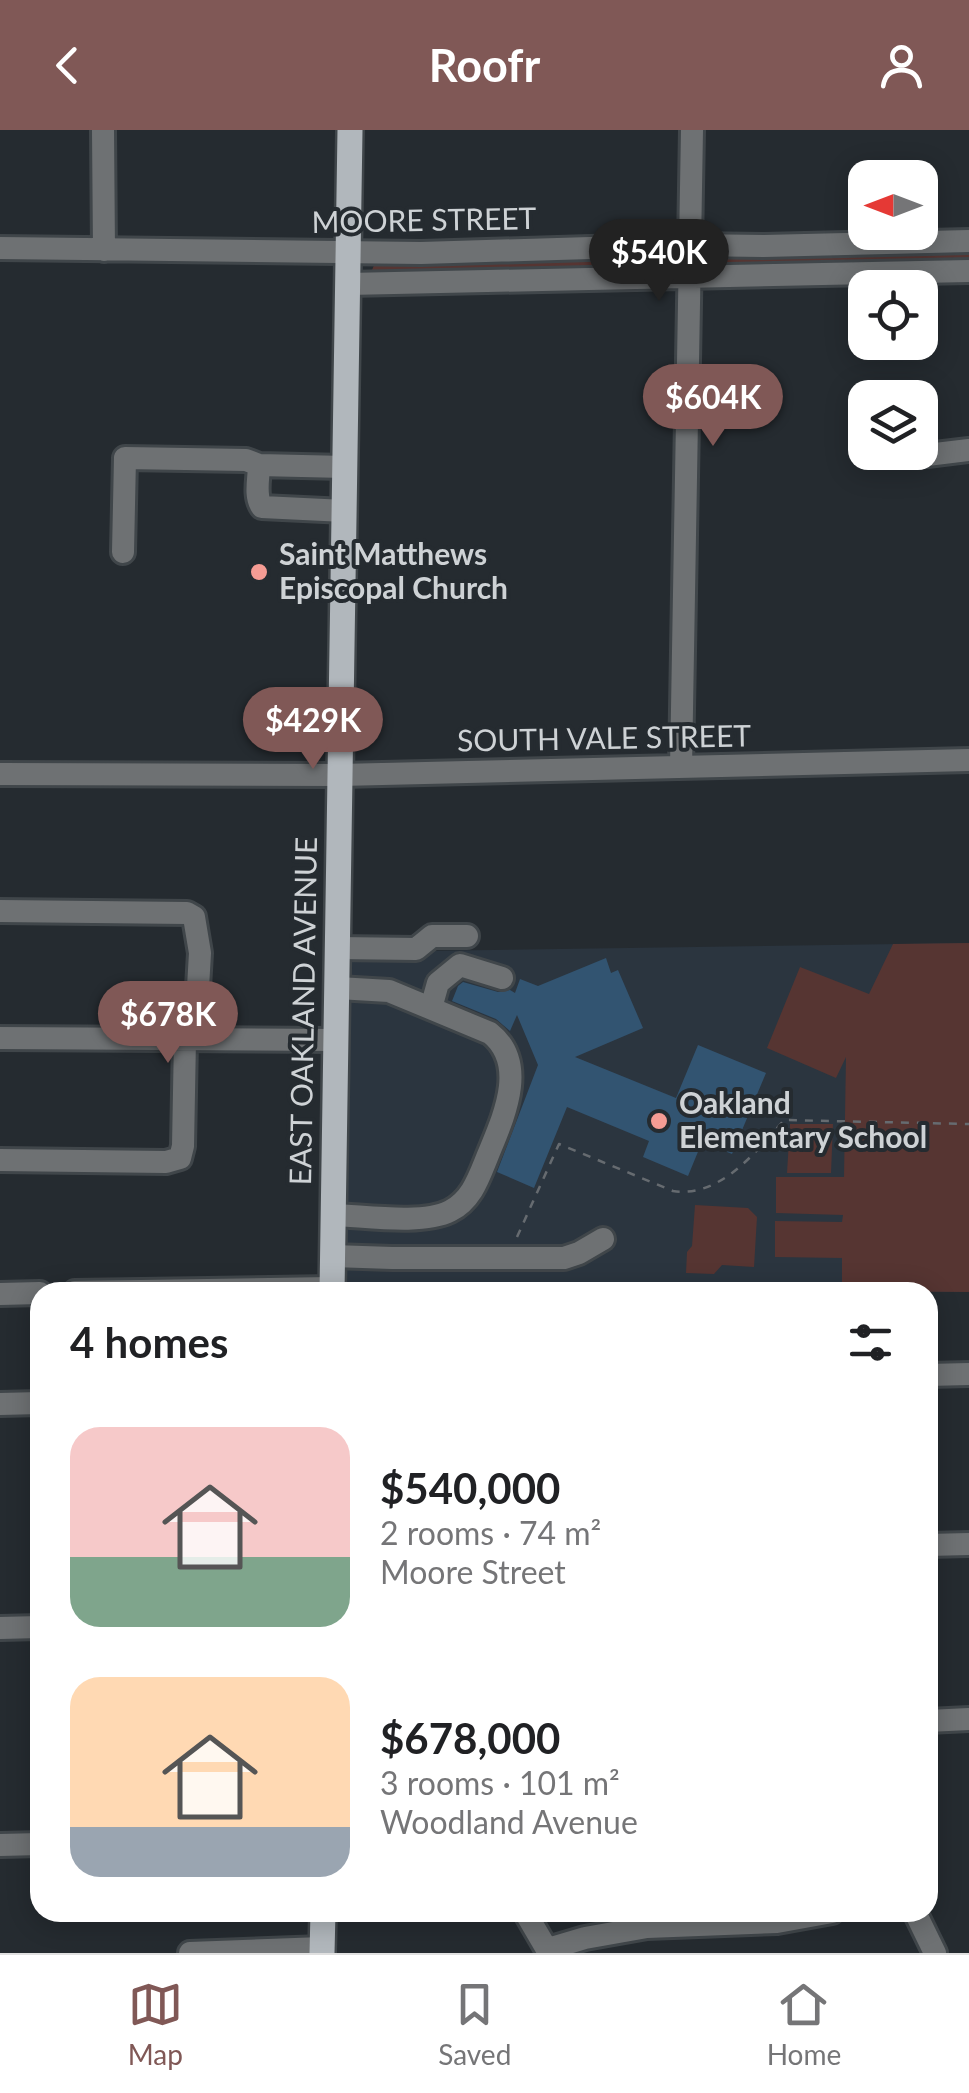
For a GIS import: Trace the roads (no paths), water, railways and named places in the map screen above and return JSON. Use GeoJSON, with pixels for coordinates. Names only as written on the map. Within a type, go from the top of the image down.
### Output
{"type":"FeatureCollection","features":[{"type":"Feature","properties":{"kind":"main road","name":"EAST OAKLAND AVENUE"},"geometry":{"type":"LineString","coordinates":[[332,1282],[350,130]]}},
{"type":"Feature","properties":{"kind":"main road"},"geometry":{"type":"LineString","coordinates":[[322,1951],[323,1922]]}},
{"type":"Feature","properties":{"kind":"street"},"geometry":{"type":"LineString","coordinates":[[102,130],[104,250]]}},
{"type":"Feature","properties":{"kind":"street"},"geometry":{"type":"LineString","coordinates":[[681,767],[692,130]]}},
{"type":"Feature","properties":{"kind":"street","name":"MOORE STREET"},"geometry":{"type":"LineString","coordinates":[[0,248],[348,253],[969,240]]}},
{"type":"Feature","properties":{"kind":"street","name":"MOORE STREET"},"geometry":{"type":"LineString","coordinates":[[348,284],[969,271]]}},
{"type":"Feature","properties":{"kind":"street"},"geometry":{"type":"LineString","coordinates":[[938,454],[969,450]]}},
{"type":"Feature","properties":{"kind":"street"},"geometry":{"type":"LineString","coordinates":[[123,552],[125,458],[345,467]]}},
{"type":"Feature","properties":{"kind":"street"},"geometry":{"type":"LineString","coordinates":[[259,465],[258,504],[262,507],[345,511]]}},
{"type":"Feature","properties":{"kind":"street"},"geometry":{"type":"LineString","coordinates":[[301,466],[302,510]]}},
{"type":"Feature","properties":{"kind":"street","name":"SOUTH VALE STREET"},"geometry":{"type":"LineString","coordinates":[[0,774],[340,776],[969,760]]}},
{"type":"Feature","properties":{"kind":"street"},"geometry":{"type":"LineString","coordinates":[[0,911],[187,914],[194,916],[200,953],[180,1158],[166,1162],[0,1160]]}},
{"type":"Feature","properties":{"kind":"street"},"geometry":{"type":"LineString","coordinates":[[338,948],[416,948],[432,936],[468,936]]}},
{"type":"Feature","properties":{"kind":"street"},"geometry":{"type":"LineString","coordinates":[[431,1008],[438,982],[460,965],[502,978]]}},
{"type":"Feature","properties":{"kind":"street"},"geometry":{"type":"LineString","coordinates":[[334,1215],[418,1218],[438,1216],[457,1207],[476,1184],[510,1096],[508,1061],[504,1049],[490,1033],[382,990],[338,988]]}},
{"type":"Feature","properties":{"kind":"street"},"geometry":{"type":"LineString","coordinates":[[0,1038],[336,1040]]}},
{"type":"Feature","properties":{"kind":"street"},"geometry":{"type":"LineString","coordinates":[[333,1256],[564,1258],[602,1239]]}},
{"type":"Feature","properties":{"kind":"street"},"geometry":{"type":"LineString","coordinates":[[0,1294],[30,1293]]}},
{"type":"Feature","properties":{"kind":"street"},"geometry":{"type":"LineString","coordinates":[[938,1374],[969,1374]]}},
{"type":"Feature","properties":{"kind":"street"},"geometry":{"type":"LineString","coordinates":[[0,1404],[30,1404]]}},
{"type":"Feature","properties":{"kind":"street"},"geometry":{"type":"LineString","coordinates":[[938,1545],[969,1544]]}},
{"type":"Feature","properties":{"kind":"street"},"geometry":{"type":"LineString","coordinates":[[0,1628],[30,1627]]}},
{"type":"Feature","properties":{"kind":"street"},"geometry":{"type":"LineString","coordinates":[[938,1720],[969,1720]]}},
{"type":"Feature","properties":{"kind":"street"},"geometry":{"type":"LineString","coordinates":[[0,1845],[30,1844]]}},
{"type":"Feature","properties":{"kind":"street"},"geometry":{"type":"LineString","coordinates":[[531,1922],[549,1951],[648,1926],[777,1922]]}},
{"type":"Feature","properties":{"kind":"street"},"geometry":{"type":"LineString","coordinates":[[920,1922],[935,1953]]}},
{"type":"Feature","properties":{"kind":"street"},"geometry":{"type":"LineString","coordinates":[[190,1953],[322,1951]]}},
{"type":"Feature","properties":{"kind":"place","name":"Saint Matthews Episcopal Church"},"geometry":{"type":"Point","coordinates":[259,572]}},
{"type":"Feature","properties":{"kind":"place","name":"Oakland Elementary School"},"geometry":{"type":"Point","coordinates":[659,1121]}}]}
